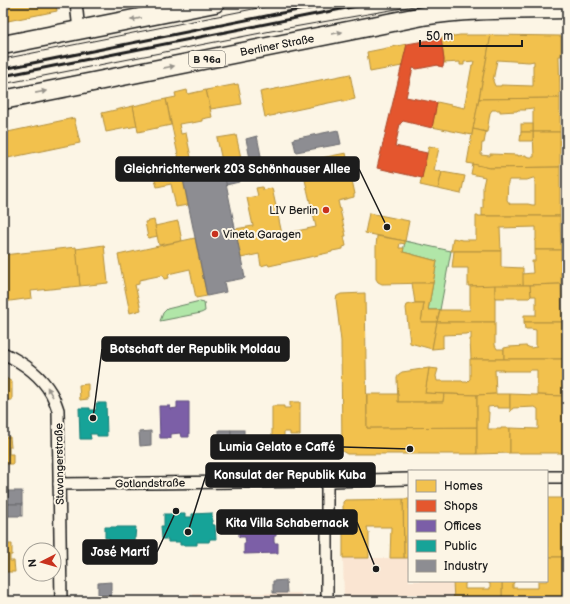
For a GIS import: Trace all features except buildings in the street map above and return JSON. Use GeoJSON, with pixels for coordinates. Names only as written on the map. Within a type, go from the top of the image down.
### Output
{"type":"FeatureCollection","features":[{"type":"Feature","properties":{"kind":"main road"},"geometry":{"type":"LineString","coordinates":[[3,45],[215,3]]}},
{"type":"Feature","properties":{"kind":"main road","name":"Berliner Straße"},"geometry":{"type":"LineString","coordinates":[[3,100],[438,13],[567,9]]}},
{"type":"Feature","properties":{"kind":"street"},"geometry":{"type":"LineString","coordinates":[[76,3],[79,30]]}},
{"type":"Feature","properties":{"kind":"street","name":"Stavangerstraße"},"geometry":{"type":"LineString","coordinates":[[3,353],[29,368],[40,378],[51,393],[58,410],[61,601]]}},
{"type":"Feature","properties":{"kind":"street"},"geometry":{"type":"LineString","coordinates":[[548,477],[567,477]]}},
{"type":"Feature","properties":{"kind":"street","name":"Gotlandstraße"},"geometry":{"type":"LineString","coordinates":[[59,484],[408,479]]}},
{"type":"Feature","properties":{"kind":"street"},"geometry":{"type":"LineString","coordinates":[[327,481],[327,601]]}},
{"type":"Feature","properties":{"kind":"shaded area"},"geometry":{"type":"Polygon","coordinates":[[[343,558],[408,558],[408,582],[453,582],[454,601],[344,601],[343,558]]]}},
{"type":"Feature","properties":{"kind":"shaded area"},"geometry":{"type":"Polygon","coordinates":[[[301,593],[301,601],[193,601],[193,594],[301,593]]]}},
{"type":"Feature","properties":{"kind":"green space"},"geometry":{"type":"Polygon","coordinates":[[[405,241],[451,251],[440,310],[428,310],[437,261],[403,252],[405,241]]]}},
{"type":"Feature","properties":{"kind":"green space"},"geometry":{"type":"Polygon","coordinates":[[[200,301],[204,302],[205,311],[201,313],[160,321],[163,313],[167,309],[200,301]]]}},
{"type":"Feature","properties":{"kind":"tram line"},"geometry":{"type":"LineString","coordinates":[[3,59],[283,3]]}},
{"type":"Feature","properties":{"kind":"tram line"},"geometry":{"type":"LineString","coordinates":[[3,84],[271,31],[438,3]]}},
{"type":"Feature","properties":{"kind":"railway"},"geometry":{"type":"LineString","coordinates":[[3,69],[338,3]]}},
{"type":"Feature","properties":{"kind":"railway"},"geometry":{"type":"LineString","coordinates":[[3,76],[372,3]]}},
{"type":"Feature","properties":{"kind":"place","name":"LIV Berlin"},"geometry":{"type":"Point","coordinates":[326,210]}},
{"type":"Feature","properties":{"kind":"place","name":"Gleichrichterwerk 203 Schönhauser Allee"},"geometry":{"type":"Point","coordinates":[387,227]}},
{"type":"Feature","properties":{"kind":"place","name":"Vineta Garagen"},"geometry":{"type":"Point","coordinates":[215,234]}},
{"type":"Feature","properties":{"kind":"place","name":"Botschaft der Republik Moldau"},"geometry":{"type":"Point","coordinates":[93,418]}},
{"type":"Feature","properties":{"kind":"place","name":"Lumia Gelato e Caffé"},"geometry":{"type":"Point","coordinates":[410,449]}},
{"type":"Feature","properties":{"kind":"place","name":"José Martí"},"geometry":{"type":"Point","coordinates":[176,511]}},
{"type":"Feature","properties":{"kind":"place","name":"Konsulat der Republik Kuba"},"geometry":{"type":"Point","coordinates":[188,532]}},
{"type":"Feature","properties":{"kind":"place","name":"Kita Villa Schabernack"},"geometry":{"type":"Point","coordinates":[376,569]}}]}
